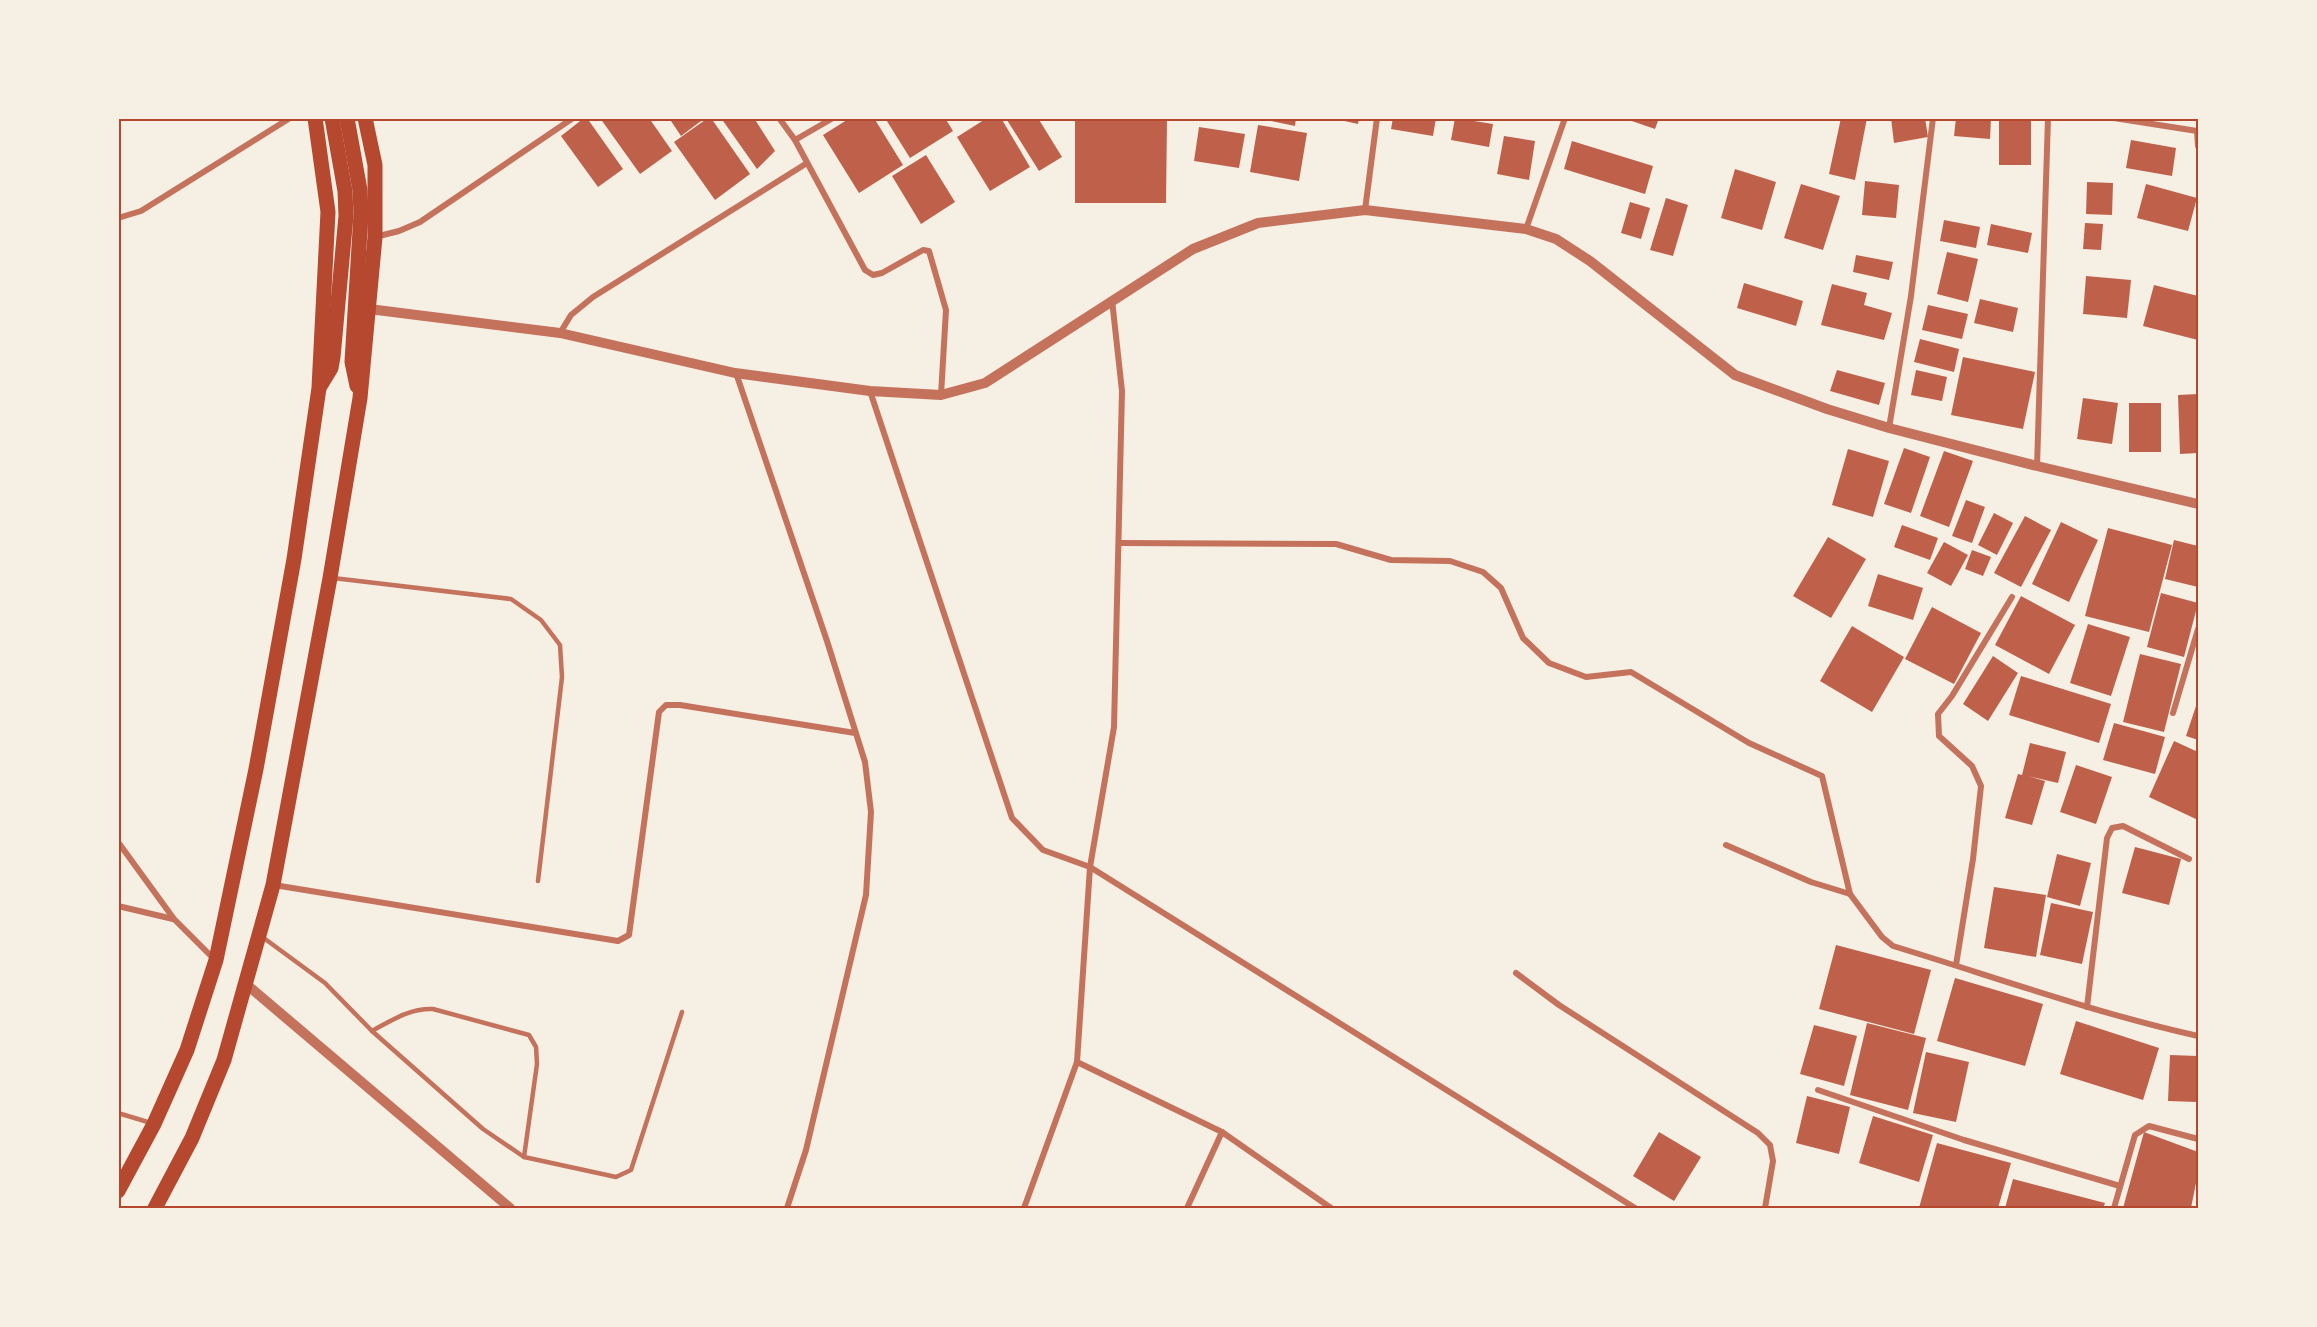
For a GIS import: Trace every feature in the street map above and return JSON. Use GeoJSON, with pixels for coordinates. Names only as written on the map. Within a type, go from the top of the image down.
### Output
{"type":"FeatureCollection","features":[{"type":"Feature","properties":{"kind":"main road"},"geometry":{"type":"LineString","coordinates":[[118,1191],[154,1124],[186,1050],[216,960],[256,769],[283,617],[319,388],[328,212],[315,118]]}},
{"type":"Feature","properties":{"kind":"main road"},"geometry":{"type":"LineString","coordinates":[[319,388],[331,368],[346,216],[345,191],[332,118]]}},
{"type":"Feature","properties":{"kind":"main road"},"geometry":{"type":"LineString","coordinates":[[347,118],[360,190],[361,214],[353,372],[360,398]]}},
{"type":"Feature","properties":{"kind":"main road"},"geometry":{"type":"LineString","coordinates":[[155,1209],[192,1138],[224,1059],[273,885],[330,578],[360,398],[375,237],[375,165],[365,118]]}},
{"type":"Feature","properties":{"kind":"street"},"geometry":{"type":"LineString","coordinates":[[118,218],[141,211],[290,118]]}},
{"type":"Feature","properties":{"kind":"street"},"geometry":{"type":"LineString","coordinates":[[375,237],[399,231],[420,222],[573,118]]}},
{"type":"Feature","properties":{"kind":"street"},"geometry":{"type":"LineString","coordinates":[[779,118],[795,140],[865,270],[873,275],[882,273],[923,250],[929,251],[946,310],[941,394]]}},
{"type":"Feature","properties":{"kind":"street"},"geometry":{"type":"LineString","coordinates":[[795,140],[833,118]]}},
{"type":"Feature","properties":{"kind":"street"},"geometry":{"type":"LineString","coordinates":[[1365,210],[1377,118]]}},
{"type":"Feature","properties":{"kind":"street"},"geometry":{"type":"LineString","coordinates":[[1526,229],[1565,118]]}},
{"type":"Feature","properties":{"kind":"street"},"geometry":{"type":"LineString","coordinates":[[1889,428],[1911,296],[1933,118]]}},
{"type":"Feature","properties":{"kind":"street"},"geometry":{"type":"LineString","coordinates":[[2037,466],[2048,118]]}},
{"type":"Feature","properties":{"kind":"street"},"geometry":{"type":"LineString","coordinates":[[2114,118],[2198,131],[2199,146]]}},
{"type":"Feature","properties":{"kind":"street"},"geometry":{"type":"LineString","coordinates":[[560,333],[571,315],[592,297],[807,163]]}},
{"type":"Feature","properties":{"kind":"street"},"geometry":{"type":"LineString","coordinates":[[369,309],[560,333],[735,373],[870,391],[941,394],[985,382],[1193,249],[1258,223],[1365,210],[1526,229],[1556,239],[1590,261],[1735,375],[1827,409],[1889,428],[2199,504]]}},
{"type":"Feature","properties":{"kind":"street"},"geometry":{"type":"LineString","coordinates":[[1024,1209],[1077,1062],[1090,867],[1114,727],[1122,391],[1112,299]]}},
{"type":"Feature","properties":{"kind":"street"},"geometry":{"type":"LineString","coordinates":[[735,373],[827,641],[865,762],[871,812],[866,895],[806,1150],[787,1209]]}},
{"type":"Feature","properties":{"kind":"street"},"geometry":{"type":"LineString","coordinates":[[870,391],[1012,818],[1043,850],[1090,867],[1635,1209]]}},
{"type":"Feature","properties":{"kind":"street"},"geometry":{"type":"LineString","coordinates":[[1120,543],[1336,544],[1391,560],[1450,561],[1483,572],[1501,588],[1523,638],[1549,663],[1586,677],[1631,672],[1749,743],[1822,776],[1850,894],[1882,937],[1893,946],[1956,965],[2012,986],[2145,1024],[2199,1036]]}},
{"type":"Feature","properties":{"kind":"street"},"geometry":{"type":"LineString","coordinates":[[1956,965],[1973,859],[1980,786],[1972,766],[1940,736],[1938,714],[1952,696],[2012,597]]}},
{"type":"Feature","properties":{"kind":"street"},"geometry":{"type":"LineString","coordinates":[[2173,713],[2199,629]]}},
{"type":"Feature","properties":{"kind":"street"},"geometry":{"type":"LineString","coordinates":[[273,885],[618,940],[629,935],[659,712],[666,705],[680,705],[855,733]]}},
{"type":"Feature","properties":{"kind":"street"},"geometry":{"type":"LineString","coordinates":[[2087,1007],[2107,838],[2112,828],[2123,826],[2189,859]]}},
{"type":"Feature","properties":{"kind":"street"},"geometry":{"type":"LineString","coordinates":[[118,842],[174,919],[216,960]]}},
{"type":"Feature","properties":{"kind":"street"},"geometry":{"type":"LineString","coordinates":[[1726,844],[1811,882],[1850,894]]}},
{"type":"Feature","properties":{"kind":"street"},"geometry":{"type":"LineString","coordinates":[[118,906],[174,919]]}},
{"type":"Feature","properties":{"kind":"street"},"geometry":{"type":"LineString","coordinates":[[1516,973],[1560,1005],[1758,1133],[1770,1145],[1773,1161],[1765,1209]]}},
{"type":"Feature","properties":{"kind":"street"},"geometry":{"type":"LineString","coordinates":[[246,984],[510,1209]]}},
{"type":"Feature","properties":{"kind":"street"},"geometry":{"type":"LineString","coordinates":[[1077,1062],[1222,1132],[1331,1209]]}},
{"type":"Feature","properties":{"kind":"street"},"geometry":{"type":"LineString","coordinates":[[1818,1090],[1964,1140],[2120,1186]]}},
{"type":"Feature","properties":{"kind":"street"},"geometry":{"type":"LineString","coordinates":[[2114,1209],[2135,1135],[2149,1126],[2199,1139]]}},
{"type":"Feature","properties":{"kind":"street"},"geometry":{"type":"LineString","coordinates":[[1187,1209],[1222,1132]]}},
{"type":"Feature","properties":{"kind":"lane"},"geometry":{"type":"LineString","coordinates":[[330,578],[510,599],[541,620],[560,645],[562,677],[538,881]]}},
{"type":"Feature","properties":{"kind":"lane"},"geometry":{"type":"LineString","coordinates":[[260,935],[325,983],[372,1031],[483,1130],[524,1156],[615,1177],[631,1170],[682,1012]]}},
{"type":"Feature","properties":{"kind":"lane"},"geometry":{"type":"LineString","coordinates":[[372,1031],[408,1012],[427,1009],[529,1035],[536,1047],[537,1064],[524,1156]]}},
{"type":"Feature","properties":{"kind":"lane"},"geometry":{"type":"LineString","coordinates":[[118,1113],[154,1124]]}},
{"type":"Feature","properties":{"kind":"building"},"geometry":{"type":"Polygon","coordinates":[[[587,118],[623,169],[598,187],[561,136],[587,118]]]}},
{"type":"Feature","properties":{"kind":"building"},"geometry":{"type":"Polygon","coordinates":[[[600,118],[649,118],[672,151],[640,174],[600,118]]]}},
{"type":"Feature","properties":{"kind":"building"},"geometry":{"type":"Polygon","coordinates":[[[669,118],[705,118],[681,136],[669,118]]]}},
{"type":"Feature","properties":{"kind":"building"},"geometry":{"type":"Polygon","coordinates":[[[711,118],[750,174],[715,200],[674,142],[711,118]]]}},
{"type":"Feature","properties":{"kind":"building"},"geometry":{"type":"Polygon","coordinates":[[[721,118],[754,118],[775,151],[757,169],[721,118]]]}},
{"type":"Feature","properties":{"kind":"building"},"geometry":{"type":"Polygon","coordinates":[[[850,118],[874,118],[903,165],[859,193],[823,135],[850,118]]]}},
{"type":"Feature","properties":{"kind":"building"},"geometry":{"type":"Polygon","coordinates":[[[885,118],[945,118],[953,131],[910,158],[885,118]]]}},
{"type":"Feature","properties":{"kind":"building"},"geometry":{"type":"Polygon","coordinates":[[[987,118],[1001,118],[1030,167],[990,191],[957,137],[987,118]]]}},
{"type":"Feature","properties":{"kind":"building"},"geometry":{"type":"Polygon","coordinates":[[[1009,118],[1038,118],[1062,157],[1039,171],[1007,120],[1009,118]]]}},
{"type":"Feature","properties":{"kind":"building"},"geometry":{"type":"Polygon","coordinates":[[[1075,118],[1167,118],[1166,203],[1075,203],[1075,118]]]}},
{"type":"Feature","properties":{"kind":"building"},"geometry":{"type":"Polygon","coordinates":[[[1257,118],[1296,118],[1295,126],[1257,118]]]}},
{"type":"Feature","properties":{"kind":"building"},"geometry":{"type":"Polygon","coordinates":[[[1331,118],[1359,118],[1358,124],[1331,118]]]}},
{"type":"Feature","properties":{"kind":"building"},"geometry":{"type":"Polygon","coordinates":[[[1393,118],[1436,118],[1433,136],[1391,129],[1393,118]]]}},
{"type":"Feature","properties":{"kind":"building"},"geometry":{"type":"Polygon","coordinates":[[[1455,118],[1493,124],[1489,147],[1451,140],[1455,118]]]}},
{"type":"Feature","properties":{"kind":"building"},"geometry":{"type":"Polygon","coordinates":[[[1623,118],[1659,118],[1655,129],[1623,118]]]}},
{"type":"Feature","properties":{"kind":"building"},"geometry":{"type":"Polygon","coordinates":[[[1841,118],[1867,118],[1855,180],[1829,174],[1841,118]]]}},
{"type":"Feature","properties":{"kind":"building"},"geometry":{"type":"Polygon","coordinates":[[[1891,118],[1925,118],[1928,137],[1894,143],[1891,118]]]}},
{"type":"Feature","properties":{"kind":"building"},"geometry":{"type":"Polygon","coordinates":[[[1956,118],[1991,118],[1990,139],[1954,136],[1956,118]]]}},
{"type":"Feature","properties":{"kind":"building"},"geometry":{"type":"Polygon","coordinates":[[[1999,118],[2031,118],[2031,165],[1999,165],[1999,118]]]}},
{"type":"Feature","properties":{"kind":"building"},"geometry":{"type":"Polygon","coordinates":[[[1258,125],[1307,133],[1299,181],[1250,172],[1258,125]]]}},
{"type":"Feature","properties":{"kind":"building"},"geometry":{"type":"Polygon","coordinates":[[[1199,127],[1245,134],[1239,168],[1194,161],[1199,127]]]}},
{"type":"Feature","properties":{"kind":"building"},"geometry":{"type":"Polygon","coordinates":[[[1504,136],[1535,141],[1529,180],[1497,174],[1504,136]]]}},
{"type":"Feature","properties":{"kind":"building"},"geometry":{"type":"Polygon","coordinates":[[[2131,140],[2176,148],[2172,176],[2126,168],[2131,140]]]}},
{"type":"Feature","properties":{"kind":"building"},"geometry":{"type":"Polygon","coordinates":[[[1572,141],[1653,166],[1645,194],[1564,169],[1572,141]]]}},
{"type":"Feature","properties":{"kind":"building"},"geometry":{"type":"Polygon","coordinates":[[[926,155],[955,202],[921,224],[892,176],[926,155]]]}},
{"type":"Feature","properties":{"kind":"building"},"geometry":{"type":"Polygon","coordinates":[[[1735,169],[1776,182],[1762,230],[1721,218],[1735,169]]]}},
{"type":"Feature","properties":{"kind":"building"},"geometry":{"type":"Polygon","coordinates":[[[1865,181],[1899,185],[1896,218],[1862,215],[1865,181]]]}},
{"type":"Feature","properties":{"kind":"building"},"geometry":{"type":"Polygon","coordinates":[[[2087,182],[2113,183],[2112,215],[2086,214],[2087,182]]]}},
{"type":"Feature","properties":{"kind":"building"},"geometry":{"type":"Polygon","coordinates":[[[1801,184],[1840,196],[1823,250],[1784,238],[1801,184]]]}},
{"type":"Feature","properties":{"kind":"building"},"geometry":{"type":"Polygon","coordinates":[[[2146,184],[2197,198],[2188,231],[2137,218],[2146,184]]]}},
{"type":"Feature","properties":{"kind":"building"},"geometry":{"type":"Polygon","coordinates":[[[1666,198],[1688,205],[1673,256],[1650,250],[1666,198]]]}},
{"type":"Feature","properties":{"kind":"building"},"geometry":{"type":"Polygon","coordinates":[[[1630,202],[1650,208],[1641,239],[1621,233],[1630,202]]]}},
{"type":"Feature","properties":{"kind":"building"},"geometry":{"type":"Polygon","coordinates":[[[1944,220],[1980,227],[1976,248],[1940,241],[1944,220]]]}},
{"type":"Feature","properties":{"kind":"building"},"geometry":{"type":"Polygon","coordinates":[[[2085,223],[2103,224],[2101,250],[2083,249],[2085,223]]]}},
{"type":"Feature","properties":{"kind":"building"},"geometry":{"type":"Polygon","coordinates":[[[1991,224],[2032,233],[2028,253],[1987,245],[1991,224]]]}},
{"type":"Feature","properties":{"kind":"building"},"geometry":{"type":"Polygon","coordinates":[[[1947,252],[1978,259],[1968,302],[1937,294],[1947,252]]]}},
{"type":"Feature","properties":{"kind":"building"},"geometry":{"type":"Polygon","coordinates":[[[1856,255],[1893,262],[1889,280],[1853,272],[1856,255]]]}},
{"type":"Feature","properties":{"kind":"building"},"geometry":{"type":"Polygon","coordinates":[[[2086,276],[2131,280],[2127,318],[2083,314],[2086,276]]]}},
{"type":"Feature","properties":{"kind":"building"},"geometry":{"type":"Polygon","coordinates":[[[1744,283],[1803,301],[1796,326],[1737,308],[1744,283]]]}},
{"type":"Feature","properties":{"kind":"building"},"geometry":{"type":"Polygon","coordinates":[[[1832,284],[1867,293],[1864,305],[1892,313],[1884,340],[1821,325],[1832,284]]]}},
{"type":"Feature","properties":{"kind":"building"},"geometry":{"type":"Polygon","coordinates":[[[2154,285],[2198,296],[2198,340],[2143,326],[2154,285]]]}},
{"type":"Feature","properties":{"kind":"building"},"geometry":{"type":"Polygon","coordinates":[[[1980,299],[2018,308],[2013,332],[1974,323],[1980,299]]]}},
{"type":"Feature","properties":{"kind":"building"},"geometry":{"type":"Polygon","coordinates":[[[1928,305],[1968,314],[1962,339],[1922,330],[1928,305]]]}},
{"type":"Feature","properties":{"kind":"building"},"geometry":{"type":"Polygon","coordinates":[[[1920,339],[1959,349],[1954,372],[1914,362],[1920,339]]]}},
{"type":"Feature","properties":{"kind":"building"},"geometry":{"type":"Polygon","coordinates":[[[1963,357],[2035,372],[2023,429],[1951,415],[1963,357]]]}},
{"type":"Feature","properties":{"kind":"building"},"geometry":{"type":"Polygon","coordinates":[[[1837,370],[1885,383],[1879,405],[1830,391],[1837,370]]]}},
{"type":"Feature","properties":{"kind":"building"},"geometry":{"type":"Polygon","coordinates":[[[1916,370],[1947,377],[1942,401],[1911,395],[1916,370]]]}},
{"type":"Feature","properties":{"kind":"building"},"geometry":{"type":"Polygon","coordinates":[[[2198,394],[2198,453],[2180,454],[2178,395],[2198,394]]]}},
{"type":"Feature","properties":{"kind":"building"},"geometry":{"type":"Polygon","coordinates":[[[2083,398],[2118,403],[2112,444],[2077,439],[2083,398]]]}},
{"type":"Feature","properties":{"kind":"building"},"geometry":{"type":"Polygon","coordinates":[[[2129,403],[2161,403],[2161,452],[2129,452],[2129,403]]]}},
{"type":"Feature","properties":{"kind":"building"},"geometry":{"type":"Polygon","coordinates":[[[1904,448],[1930,457],[1911,513],[1884,504],[1904,448]]]}},
{"type":"Feature","properties":{"kind":"building"},"geometry":{"type":"Polygon","coordinates":[[[1848,449],[1889,461],[1873,517],[1832,505],[1848,449]]]}},
{"type":"Feature","properties":{"kind":"building"},"geometry":{"type":"Polygon","coordinates":[[[1944,451],[1973,461],[1949,527],[1920,516],[1944,451]]]}},
{"type":"Feature","properties":{"kind":"building"},"geometry":{"type":"Polygon","coordinates":[[[1966,500],[1985,507],[1972,543],[1952,536],[1966,500]]]}},
{"type":"Feature","properties":{"kind":"building"},"geometry":{"type":"Polygon","coordinates":[[[1994,513],[2013,523],[1997,555],[1978,545],[1994,513]]]}},
{"type":"Feature","properties":{"kind":"building"},"geometry":{"type":"Polygon","coordinates":[[[2025,516],[2051,530],[2021,587],[1994,573],[2025,516]]]}},
{"type":"Feature","properties":{"kind":"building"},"geometry":{"type":"Polygon","coordinates":[[[2061,522],[2098,540],[2069,602],[2032,584],[2061,522]]]}},
{"type":"Feature","properties":{"kind":"building"},"geometry":{"type":"Polygon","coordinates":[[[1902,525],[1938,538],[1930,560],[1894,547],[1902,525]]]}},
{"type":"Feature","properties":{"kind":"building"},"geometry":{"type":"Polygon","coordinates":[[[2108,528],[2172,545],[2149,632],[2085,616],[2108,528]]]}},
{"type":"Feature","properties":{"kind":"building"},"geometry":{"type":"Polygon","coordinates":[[[1828,537],[1866,559],[1831,618],[1793,596],[1828,537]]]}},
{"type":"Feature","properties":{"kind":"building"},"geometry":{"type":"Polygon","coordinates":[[[2174,540],[2198,546],[2198,587],[2165,579],[2174,540]]]}},
{"type":"Feature","properties":{"kind":"building"},"geometry":{"type":"Polygon","coordinates":[[[1944,542],[1968,555],[1951,586],[1927,573],[1944,542]]]}},
{"type":"Feature","properties":{"kind":"building"},"geometry":{"type":"Polygon","coordinates":[[[1972,550],[1991,557],[1983,576],[1965,569],[1972,550]]]}},
{"type":"Feature","properties":{"kind":"building"},"geometry":{"type":"Polygon","coordinates":[[[1878,574],[1923,588],[1913,620],[1868,606],[1878,574]]]}},
{"type":"Feature","properties":{"kind":"building"},"geometry":{"type":"Polygon","coordinates":[[[2161,593],[2198,603],[2184,657],[2147,647],[2161,593]]]}},
{"type":"Feature","properties":{"kind":"building"},"geometry":{"type":"Polygon","coordinates":[[[2021,596],[2075,625],[2049,674],[1995,645],[2021,596]]]}},
{"type":"Feature","properties":{"kind":"building"},"geometry":{"type":"Polygon","coordinates":[[[1932,607],[1981,633],[1954,684],[1905,659],[1932,607]]]}},
{"type":"Feature","properties":{"kind":"building"},"geometry":{"type":"Polygon","coordinates":[[[2088,624],[2130,637],[2111,696],[2070,683],[2088,624]]]}},
{"type":"Feature","properties":{"kind":"building"},"geometry":{"type":"Polygon","coordinates":[[[1852,626],[1904,657],[1872,712],[1820,681],[1852,626]]]}},
{"type":"Feature","properties":{"kind":"building"},"geometry":{"type":"Polygon","coordinates":[[[2140,654],[2181,664],[2164,732],[2123,722],[2140,654]]]}},
{"type":"Feature","properties":{"kind":"building"},"geometry":{"type":"Polygon","coordinates":[[[1993,656],[2018,673],[1988,721],[1963,704],[1993,656]]]}},
{"type":"Feature","properties":{"kind":"building"},"geometry":{"type":"Polygon","coordinates":[[[2021,676],[2111,704],[2099,743],[2009,715],[2021,676]]]}},
{"type":"Feature","properties":{"kind":"building"},"geometry":{"type":"Polygon","coordinates":[[[2198,700],[2198,740],[2186,736],[2198,700]]]}},
{"type":"Feature","properties":{"kind":"building"},"geometry":{"type":"Polygon","coordinates":[[[2114,723],[2165,737],[2155,774],[2103,760],[2114,723]]]}},
{"type":"Feature","properties":{"kind":"building"},"geometry":{"type":"Polygon","coordinates":[[[2174,741],[2198,752],[2198,820],[2149,797],[2174,741]]]}},
{"type":"Feature","properties":{"kind":"building"},"geometry":{"type":"Polygon","coordinates":[[[2030,743],[2066,752],[2058,783],[2028,776],[2045,781],[2032,825],[2005,818],[2018,774],[2022,775],[2030,743]]]}},
{"type":"Feature","properties":{"kind":"building"},"geometry":{"type":"Polygon","coordinates":[[[2076,765],[2112,777],[2096,824],[2060,812],[2076,765]]]}},
{"type":"Feature","properties":{"kind":"building"},"geometry":{"type":"Polygon","coordinates":[[[2135,847],[2181,859],[2169,905],[2122,893],[2135,847]]]}},
{"type":"Feature","properties":{"kind":"building"},"geometry":{"type":"Polygon","coordinates":[[[2057,854],[2091,863],[2080,906],[2047,897],[2057,854]]]}},
{"type":"Feature","properties":{"kind":"building"},"geometry":{"type":"Polygon","coordinates":[[[1994,887],[2046,895],[2036,957],[1984,948],[1994,887]]]}},
{"type":"Feature","properties":{"kind":"building"},"geometry":{"type":"Polygon","coordinates":[[[2051,903],[2093,912],[2082,964],[2040,955],[2051,903]]]}},
{"type":"Feature","properties":{"kind":"building"},"geometry":{"type":"Polygon","coordinates":[[[1836,945],[1931,970],[1914,1034],[1819,1009],[1836,945]]]}},
{"type":"Feature","properties":{"kind":"building"},"geometry":{"type":"Polygon","coordinates":[[[1955,978],[2043,1004],[2025,1066],[1937,1041],[1955,978]]]}},
{"type":"Feature","properties":{"kind":"building"},"geometry":{"type":"Polygon","coordinates":[[[2076,1021],[2159,1048],[2143,1100],[2060,1074],[2076,1021]]]}},
{"type":"Feature","properties":{"kind":"building"},"geometry":{"type":"Polygon","coordinates":[[[1867,1023],[1926,1038],[1908,1110],[1850,1095],[1867,1023]]]}},
{"type":"Feature","properties":{"kind":"building"},"geometry":{"type":"Polygon","coordinates":[[[1814,1025],[1857,1036],[1844,1086],[1800,1074],[1814,1025]]]}},
{"type":"Feature","properties":{"kind":"building"},"geometry":{"type":"Polygon","coordinates":[[[1926,1052],[1969,1062],[1956,1122],[1913,1113],[1926,1052]]]}},
{"type":"Feature","properties":{"kind":"building"},"geometry":{"type":"Polygon","coordinates":[[[2170,1055],[2198,1056],[2197,1102],[2168,1101],[2170,1055]]]}},
{"type":"Feature","properties":{"kind":"building"},"geometry":{"type":"Polygon","coordinates":[[[1807,1096],[1850,1107],[1839,1154],[1796,1143],[1807,1096]]]}},
{"type":"Feature","properties":{"kind":"building"},"geometry":{"type":"Polygon","coordinates":[[[1873,1116],[1933,1135],[1919,1182],[1859,1163],[1873,1116]]]}},
{"type":"Feature","properties":{"kind":"building"},"geometry":{"type":"Polygon","coordinates":[[[1659,1132],[1701,1157],[1674,1201],[1633,1176],[1659,1132]]]}},
{"type":"Feature","properties":{"kind":"building"},"geometry":{"type":"Polygon","coordinates":[[[2144,1132],[2198,1152],[2198,1173],[2191,1208],[2123,1208],[2144,1132]]]}},
{"type":"Feature","properties":{"kind":"building"},"geometry":{"type":"Polygon","coordinates":[[[1937,1143],[2011,1163],[1998,1208],[1919,1208],[1937,1143]]]}},
{"type":"Feature","properties":{"kind":"building"},"geometry":{"type":"Polygon","coordinates":[[[2013,1179],[2105,1203],[2103,1208],[2005,1208],[2013,1179]]]}}]}
